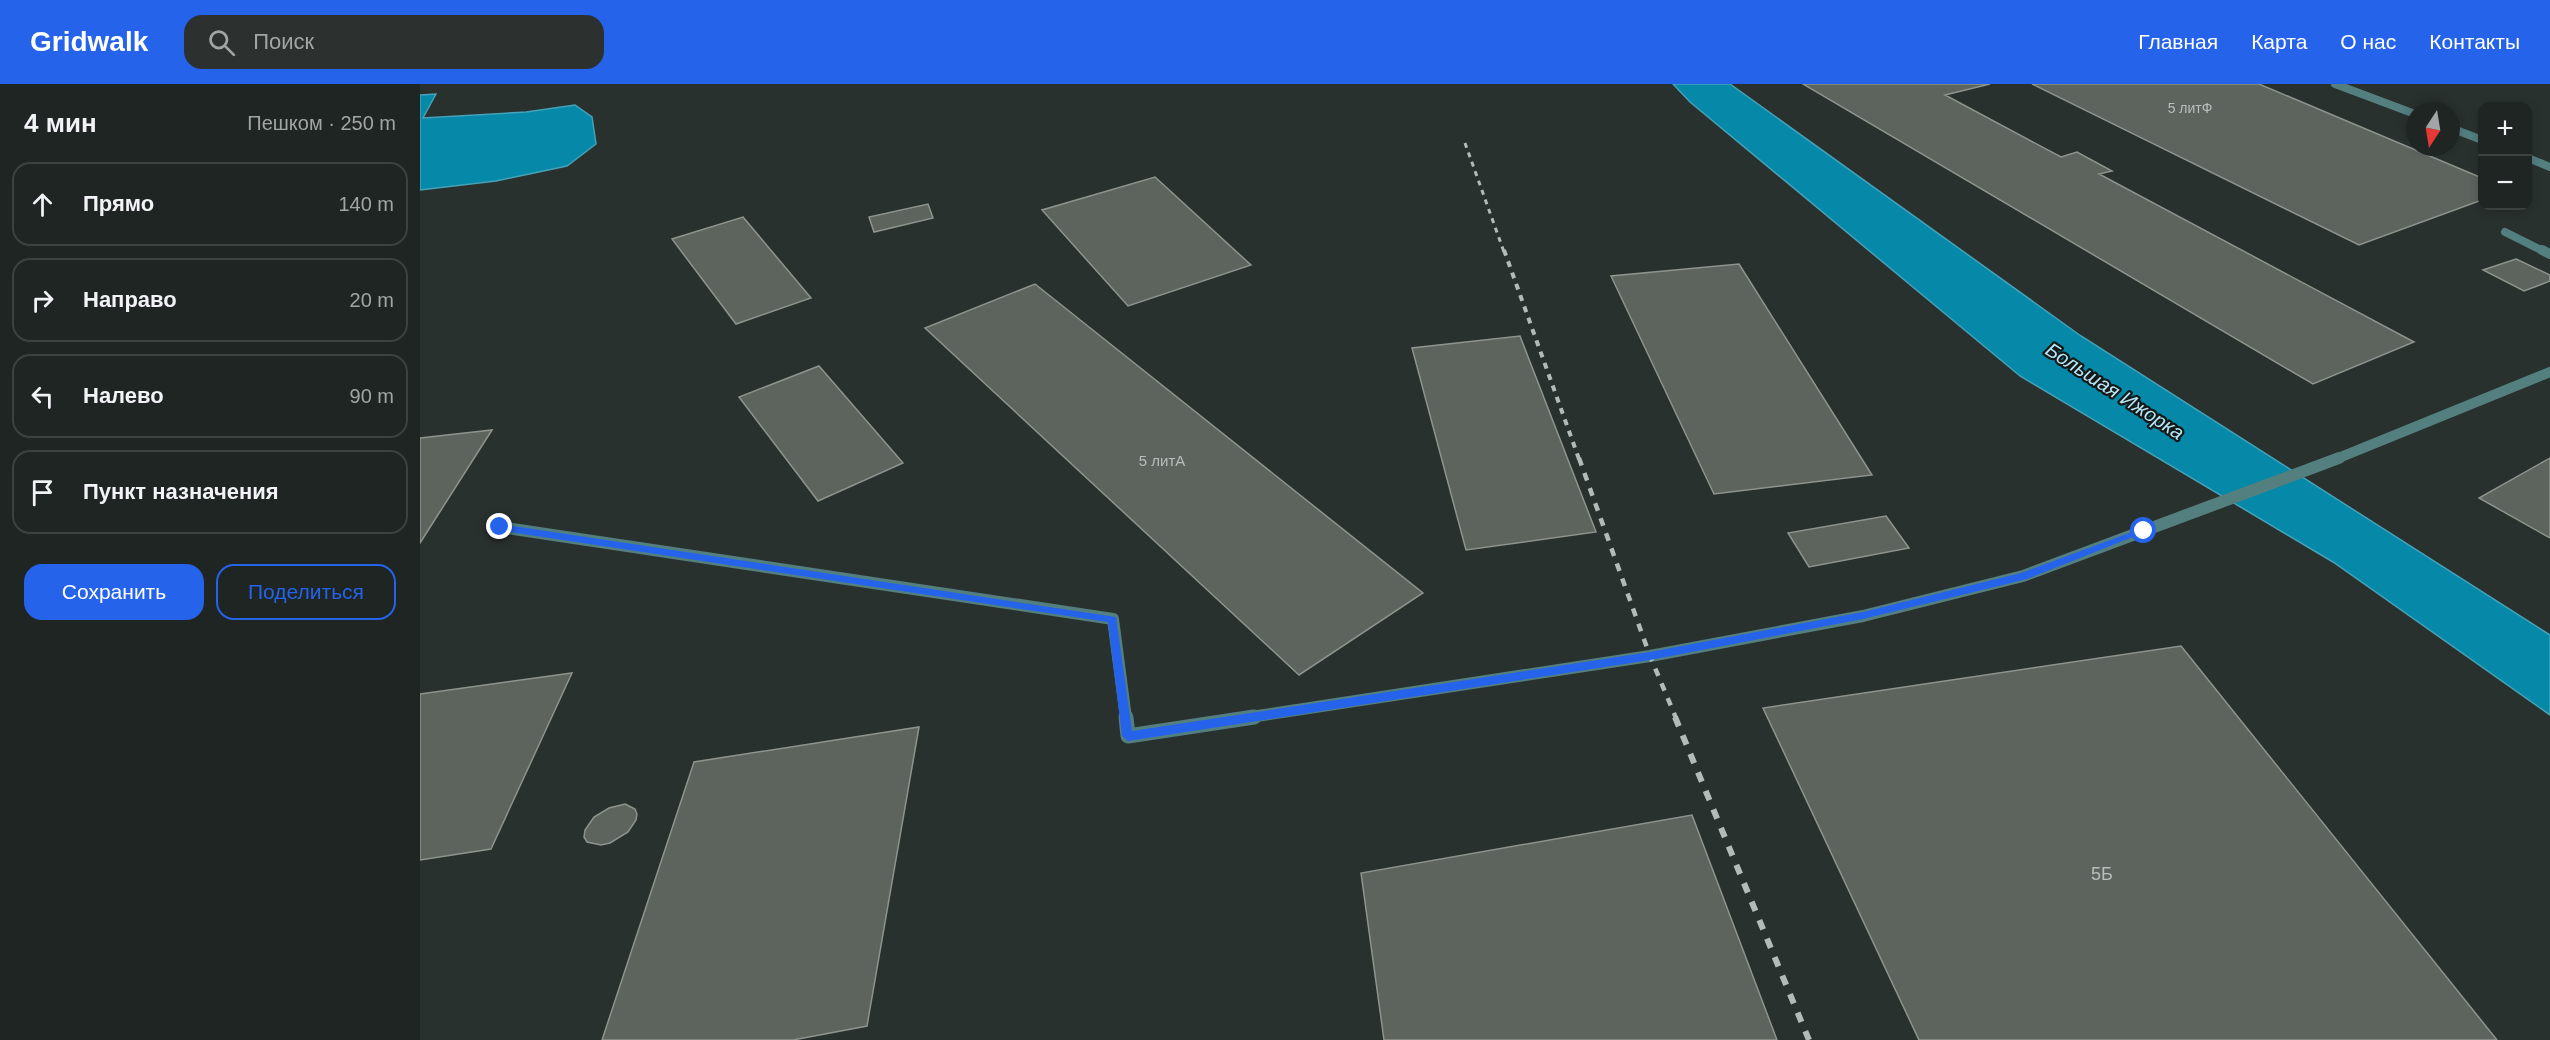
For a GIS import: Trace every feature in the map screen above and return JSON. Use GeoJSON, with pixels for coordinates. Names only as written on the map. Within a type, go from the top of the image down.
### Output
{"type":"FeatureCollection","features":[{"type":"Feature","properties":{"kind":"lane"},"geometry":{"type":"LineString","coordinates":[[2335,84],[2406,111]]}},
{"type":"Feature","properties":{"kind":"lane"},"geometry":{"type":"LineString","coordinates":[[2460,131],[2478,138]]}},
{"type":"Feature","properties":{"kind":"lane"},"geometry":{"type":"LineString","coordinates":[[2532,160],[2550,167]]}},
{"type":"Feature","properties":{"kind":"lane"},"geometry":{"type":"LineString","coordinates":[[2505,232],[2550,254]]}},
{"type":"Feature","properties":{"kind":"lane"},"geometry":{"type":"LineString","coordinates":[[500,527],[1113,619],[1128,736],[1650,656],[1863,616],[2023,576],[2324,464],[2550,372]]}},
{"type":"Feature","properties":{"kind":"water","name":"Большая Ижорка"},"geometry":{"type":"Polygon","coordinates":[[[1673,84],[1730,84],[2081,336],[2550,635],[2550,715],[2333,562],[2020,376],[1690,102],[1673,84]]]}},
{"type":"Feature","properties":{"kind":"water"},"geometry":{"type":"Polygon","coordinates":[[[436,94],[423,118],[526,112],[575,105],[592,117],[596,144],[567,166],[496,181],[420,190],[420,95],[436,94]]]}},
{"type":"Feature","properties":{"kind":"building"},"geometry":{"type":"Polygon","coordinates":[[[1803,84],[1990,84],[1945,95],[2061,157],[2077,152],[2112,171],[2099,174],[2414,342],[2313,384],[1803,84]]]}},
{"type":"Feature","properties":{"kind":"building"},"geometry":{"type":"Polygon","coordinates":[[[2032,84],[2259,84],[2406,146],[2406,156],[2430,156],[2478,176],[2478,201],[2359,245],[2032,84]]]}},
{"type":"Feature","properties":{"kind":"building"},"geometry":{"type":"Polygon","coordinates":[[[1155,177],[1251,265],[1128,306],[1042,210],[1155,177]]]}},
{"type":"Feature","properties":{"kind":"building"},"geometry":{"type":"Polygon","coordinates":[[[928,204],[933,218],[874,232],[869,217],[928,204]]]}},
{"type":"Feature","properties":{"kind":"building"},"geometry":{"type":"Polygon","coordinates":[[[743,217],[811,298],[736,324],[672,239],[743,217]]]}},
{"type":"Feature","properties":{"kind":"building"},"geometry":{"type":"Polygon","coordinates":[[[2516,259],[2550,275],[2550,281],[2524,291],[2483,270],[2516,259]]]}},
{"type":"Feature","properties":{"kind":"building"},"geometry":{"type":"Polygon","coordinates":[[[1739,264],[1872,475],[1714,494],[1611,276],[1739,264]]]}},
{"type":"Feature","properties":{"kind":"building"},"geometry":{"type":"Polygon","coordinates":[[[1035,284],[1423,593],[1299,675],[925,328],[1035,284]]]}},
{"type":"Feature","properties":{"kind":"building"},"geometry":{"type":"Polygon","coordinates":[[[1520,336],[1596,532],[1466,550],[1412,348],[1520,336]]]}},
{"type":"Feature","properties":{"kind":"building"},"geometry":{"type":"Polygon","coordinates":[[[819,366],[903,463],[818,501],[739,397],[819,366]]]}},
{"type":"Feature","properties":{"kind":"building"},"geometry":{"type":"Polygon","coordinates":[[[492,430],[420,543],[420,438],[492,430]]]}},
{"type":"Feature","properties":{"kind":"building"},"geometry":{"type":"Polygon","coordinates":[[[2550,458],[2550,538],[2479,498],[2550,458]]]}},
{"type":"Feature","properties":{"kind":"building"},"geometry":{"type":"Polygon","coordinates":[[[1886,516],[1909,548],[1809,567],[1788,533],[1886,516]]]}},
{"type":"Feature","properties":{"kind":"building"},"geometry":{"type":"Polygon","coordinates":[[[2181,646],[2497,1040],[1919,1040],[1763,708],[2181,646]]]}},
{"type":"Feature","properties":{"kind":"building"},"geometry":{"type":"Polygon","coordinates":[[[572,673],[491,849],[420,860],[420,694],[572,673]]]}},
{"type":"Feature","properties":{"kind":"building"},"geometry":{"type":"Polygon","coordinates":[[[919,727],[867,1026],[793,1040],[602,1040],[694,762],[919,727]]]}},
{"type":"Feature","properties":{"kind":"building"},"geometry":{"type":"Polygon","coordinates":[[[625,804],[635,809],[637,814],[628,832],[610,843],[601,845],[587,842],[584,837],[585,830],[594,817],[609,808],[625,804]]]}},
{"type":"Feature","properties":{"kind":"building"},"geometry":{"type":"Polygon","coordinates":[[[1692,815],[1777,1040],[1384,1040],[1361,873],[1692,815]]]}},
{"type":"Feature","properties":{"kind":"railway"},"geometry":{"type":"LineString","coordinates":[[1465,143],[1504,252]]}},
{"type":"Feature","properties":{"kind":"railway"},"geometry":{"type":"LineString","coordinates":[[1504,250],[1579,459]]}},
{"type":"Feature","properties":{"kind":"railway"},"geometry":{"type":"LineString","coordinates":[[1579,458],[1650,656],[1676,718]]}},
{"type":"Feature","properties":{"kind":"railway"},"geometry":{"type":"LineString","coordinates":[[1675,717],[1809,1040]]}},
{"type":"Feature","properties":{"kind":"route"},"geometry":{"type":"LineString","coordinates":[[500,527],[1113,619],[1128,736],[1650,656],[1863,616],[2023,576],[2144,531]]}}]}
